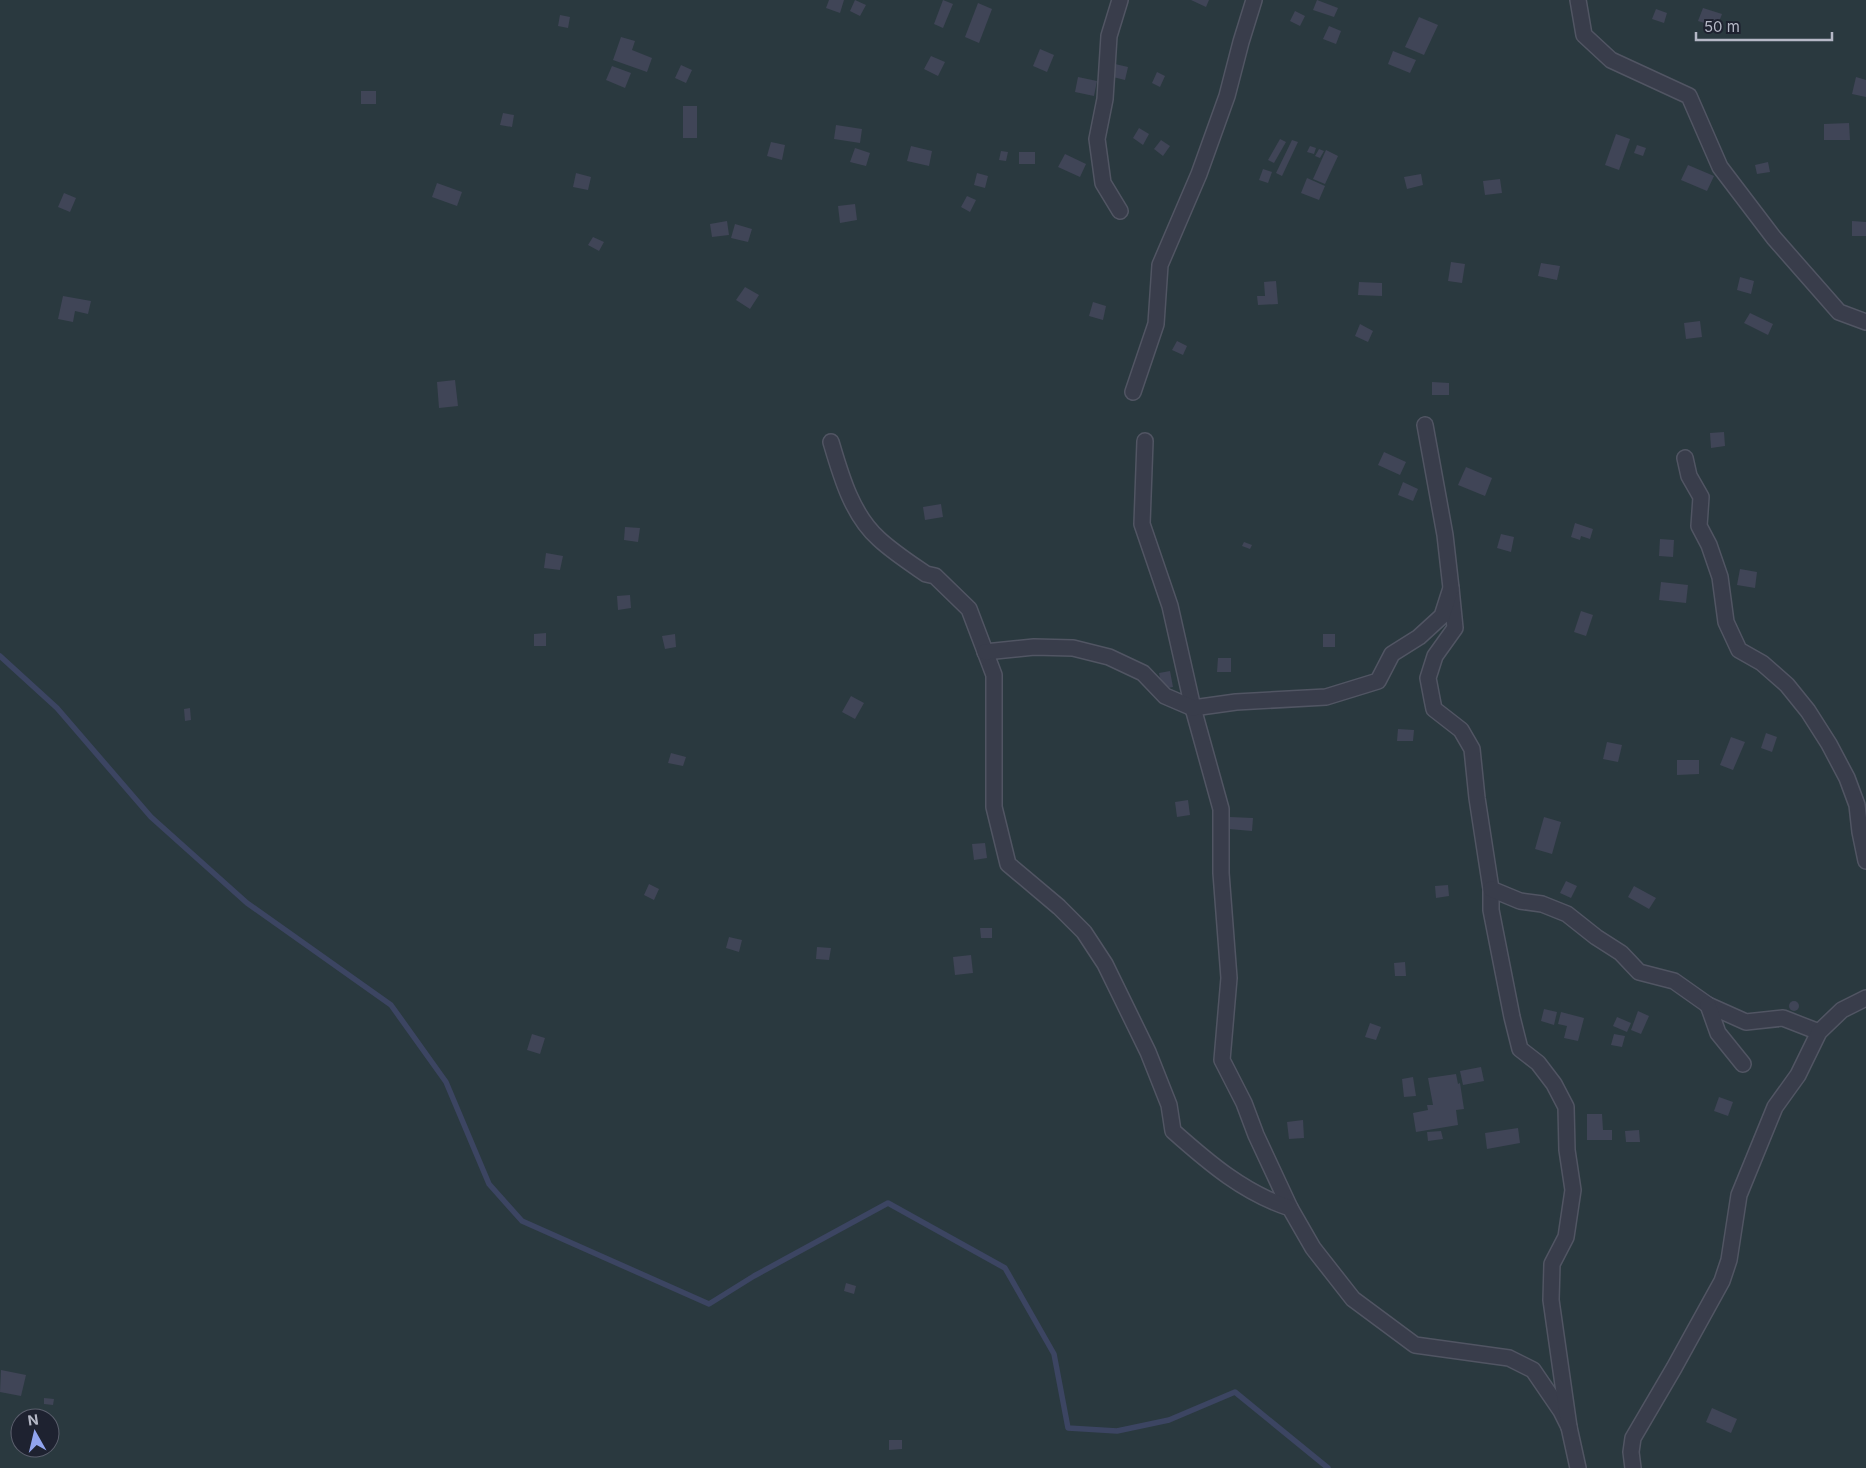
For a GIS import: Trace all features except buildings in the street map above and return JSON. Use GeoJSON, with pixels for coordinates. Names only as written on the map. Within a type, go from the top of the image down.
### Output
{"type":"FeatureCollection","features":[{"type":"Feature","properties":{"kind":"street"},"geometry":{"type":"LineString","coordinates":[[1120,0],[1110,36],[1105,99],[1097,138],[1103,183],[1120,211]]}},
{"type":"Feature","properties":{"kind":"street"},"geometry":{"type":"LineString","coordinates":[[1133,392],[1156,324],[1160,265],[1199,174],[1218,122],[1227,96],[1240,42],[1254,0]]}},
{"type":"Feature","properties":{"kind":"street"},"geometry":{"type":"LineString","coordinates":[[1578,0],[1584,35],[1611,60],[1689,96],[1720,168],[1774,238],[1839,312],[1866,322]]}},
{"type":"Feature","properties":{"kind":"street"},"geometry":{"type":"LineString","coordinates":[[1425,425],[1445,535],[1455,628],[1435,656],[1428,678],[1434,709],[1461,730],[1472,749],[1477,798],[1491,889],[1491,910],[1520,1049],[1538,1063],[1554,1084],[1566,1107],[1567,1150],[1573,1190],[1566,1237],[1552,1264],[1551,1300],[1568,1427],[1578,1468]]}},
{"type":"Feature","properties":{"kind":"street"},"geometry":{"type":"LineString","coordinates":[[1145,441],[1142,524],[1170,606],[1193,708],[1221,809],[1221,873],[1229,978],[1222,1060],[1244,1103],[1256,1136],[1290,1208],[1313,1248],[1353,1299],[1415,1345],[1509,1358],[1532,1370],[1562,1412],[1568,1427]]}},
{"type":"Feature","properties":{"kind":"street"},"geometry":{"type":"LineString","coordinates":[[831,442],[840,472],[859,516],[878,539],[926,574],[935,576],[969,609],[994,675],[994,807],[1008,864],[1059,907],[1084,932],[1104,964],[1148,1052],[1169,1105],[1173,1131],[1226,1176],[1275,1203],[1290,1208]]}},
{"type":"Feature","properties":{"kind":"street"},"geometry":{"type":"LineString","coordinates":[[1685,458],[1689,476],[1701,497],[1699,526],[1709,545],[1720,577],[1726,622],[1739,650],[1762,663],[1786,685],[1808,710],[1829,744],[1847,778],[1857,805],[1866,861]]}},
{"type":"Feature","properties":{"kind":"street"},"geometry":{"type":"LineString","coordinates":[[986,652],[1034,647],[1073,648],[1108,657],[1143,673],[1164,696],[1193,708],[1236,702],[1326,697],[1378,681],[1392,654],[1419,637],[1442,616],[1452,588]]}},
{"type":"Feature","properties":{"kind":"street"},"geometry":{"type":"LineString","coordinates":[[1491,889],[1520,901],[1542,904],[1567,914],[1621,954],[1639,972],[1674,981],[1708,1005],[1746,1022],[1784,1018],[1819,1032]]}},
{"type":"Feature","properties":{"kind":"street"},"geometry":{"type":"LineString","coordinates":[[1634,1468],[1630,1452],[1633,1438],[1722,1281],[1729,1260],[1739,1195],[1775,1107],[1798,1074],[1819,1032],[1842,1010],[1866,998]]}},
{"type":"Feature","properties":{"kind":"street"},"geometry":{"type":"LineString","coordinates":[[1708,1005],[1718,1033],[1743,1064]]}},
{"type":"Feature","properties":{"kind":"shaded area"},"geometry":{"type":"Polygon","coordinates":[[[0,0],[1866,0],[1866,1468],[0,1468],[0,0]]]}},
{"type":"Feature","properties":{"kind":"waterway"},"geometry":{"type":"LineString","coordinates":[[0,656],[57,708],[151,817],[247,903],[391,1005],[446,1082],[489,1184],[522,1221],[709,1304],[754,1276],[888,1203],[1005,1268],[1054,1354],[1068,1428],[1117,1431],[1169,1420],[1235,1392],[1328,1468]]}}]}
